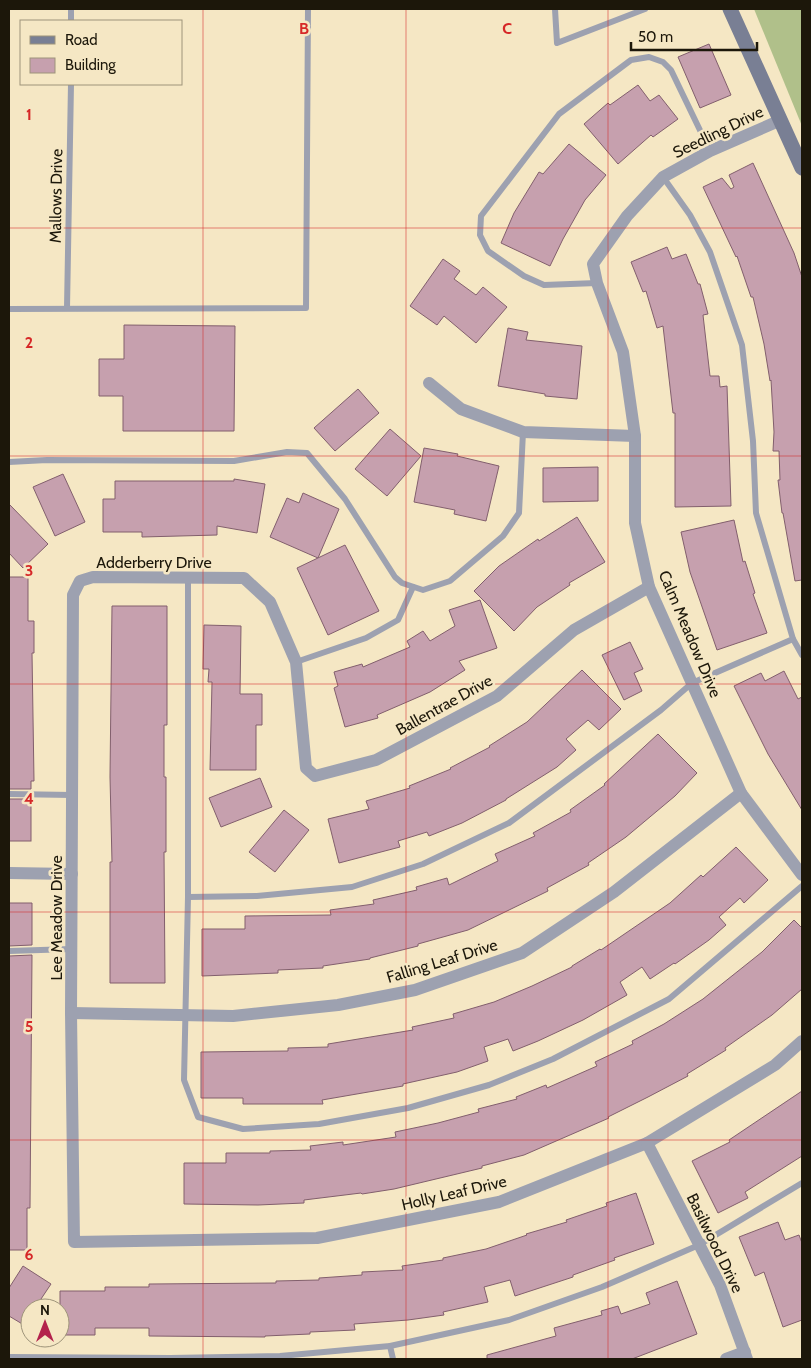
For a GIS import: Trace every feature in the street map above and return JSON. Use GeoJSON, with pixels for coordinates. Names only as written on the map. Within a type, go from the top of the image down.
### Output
{"type":"FeatureCollection","features":[{"type":"Feature","properties":{"kind":"street"},"geometry":{"type":"LineString","coordinates":[[730,9],[802,168]]}},
{"type":"Feature","properties":{"kind":"street","name":"Seedling Drive"},"geometry":{"type":"LineString","coordinates":[[593,264],[627,216],[663,177],[710,151],[781,120]]}},
{"type":"Feature","properties":{"kind":"street","name":"Calm Meadow Drive"},"geometry":{"type":"LineString","coordinates":[[593,264],[597,283],[622,352],[635,436],[635,523],[649,587],[741,793],[802,875]]}},
{"type":"Feature","properties":{"kind":"street"},"geometry":{"type":"LineString","coordinates":[[429,383],[461,409],[523,432],[635,436]]}},
{"type":"Feature","properties":{"kind":"street","name":"Adderberry Drive"},"geometry":{"type":"LineString","coordinates":[[73,595],[80,581],[94,576],[244,578],[270,602],[296,662]]}},
{"type":"Feature","properties":{"kind":"street","name":"Ballentrae Drive"},"geometry":{"type":"LineString","coordinates":[[296,662],[306,768],[316,776],[376,760],[497,696],[574,630],[649,587]]}},
{"type":"Feature","properties":{"kind":"street","name":"Lee Meadow Drive"},"geometry":{"type":"LineString","coordinates":[[73,595],[72,1013],[74,1242]]}},
{"type":"Feature","properties":{"kind":"street","name":"Falling Leaf Drive"},"geometry":{"type":"LineString","coordinates":[[72,1013],[233,1016],[338,1005],[415,990],[522,953],[614,892],[741,793]]}},
{"type":"Feature","properties":{"kind":"street"},"geometry":{"type":"LineString","coordinates":[[9,873],[72,874]]}},
{"type":"Feature","properties":{"kind":"street","name":"Holly Leaf Drive"},"geometry":{"type":"LineString","coordinates":[[74,1242],[317,1238],[499,1202],[647,1143],[775,1065],[802,1041]]}},
{"type":"Feature","properties":{"kind":"street","name":"Basilwood Drive"},"geometry":{"type":"LineString","coordinates":[[647,1143],[720,1285],[746,1356]]}},
{"type":"Feature","properties":{"kind":"street"},"geometry":{"type":"LineString","coordinates":[[726,1359],[746,1356]]}},
{"type":"Feature","properties":{"kind":"lane"},"geometry":{"type":"LineString","coordinates":[[9,309],[306,308],[308,9]]}},
{"type":"Feature","properties":{"kind":"lane"},"geometry":{"type":"LineString","coordinates":[[555,9],[557,43],[644,9]]}},
{"type":"Feature","properties":{"kind":"lane"},"geometry":{"type":"LineString","coordinates":[[597,283],[544,285],[524,276],[488,251],[480,235],[481,216],[559,114],[631,60],[649,57],[663,62],[672,70],[710,151]]}},
{"type":"Feature","properties":{"kind":"lane","name":"Mallows Drive"},"geometry":{"type":"LineString","coordinates":[[68,308],[71,85]]}},
{"type":"Feature","properties":{"kind":"lane"},"geometry":{"type":"LineString","coordinates":[[663,177],[690,215],[710,252],[742,345],[752,441],[756,513],[793,640],[802,656]]}},
{"type":"Feature","properties":{"kind":"lane"},"geometry":{"type":"LineString","coordinates":[[9,462],[47,460],[234,461],[287,452],[307,454],[346,499],[395,577],[402,583],[423,590],[450,581],[503,536],[520,513],[523,432]]}},
{"type":"Feature","properties":{"kind":"lane"},"geometry":{"type":"LineString","coordinates":[[188,578],[188,896],[184,1080],[198,1117],[243,1129],[319,1124],[408,1108],[489,1084],[554,1059],[669,999],[802,886]]}},
{"type":"Feature","properties":{"kind":"lane"},"geometry":{"type":"LineString","coordinates":[[296,662],[366,638],[398,620],[413,587]]}},
{"type":"Feature","properties":{"kind":"lane"},"geometry":{"type":"LineString","coordinates":[[188,896],[257,896],[352,887],[423,864],[509,823],[661,710],[692,683],[793,640]]}},
{"type":"Feature","properties":{"kind":"lane"},"geometry":{"type":"LineString","coordinates":[[9,794],[73,795]]}},
{"type":"Feature","properties":{"kind":"lane"},"geometry":{"type":"LineString","coordinates":[[9,951],[72,949]]}},
{"type":"Feature","properties":{"kind":"lane"},"geometry":{"type":"LineString","coordinates":[[9,1357],[170,1358],[280,1356],[390,1346],[509,1320],[602,1287],[699,1245],[801,1186]]}},
{"type":"Feature","properties":{"kind":"lane"},"geometry":{"type":"LineString","coordinates":[[390,1346],[393,1359]]}},
{"type":"Feature","properties":{"kind":"green space"},"geometry":{"type":"Polygon","coordinates":[[[754,9],[802,9],[802,126],[754,9]]]}},
{"type":"Feature","properties":{"kind":"building"},"geometry":{"type":"Polygon","coordinates":[[[709,44],[731,95],[700,108],[678,57],[709,44]]]}},
{"type":"Feature","properties":{"kind":"building"},"geometry":{"type":"Polygon","coordinates":[[[638,85],[650,101],[659,95],[678,119],[653,137],[651,135],[618,164],[584,124],[608,103],[610,105],[638,85]]]}},
{"type":"Feature","properties":{"kind":"building"},"geometry":{"type":"Polygon","coordinates":[[[569,144],[606,175],[585,200],[550,266],[501,243],[514,213],[539,172],[543,174],[569,144]]]}},
{"type":"Feature","properties":{"kind":"building"},"geometry":{"type":"Polygon","coordinates":[[[753,163],[794,253],[802,277],[802,580],[795,581],[782,513],[778,480],[780,480],[779,451],[773,451],[774,432],[771,380],[764,344],[753,297],[751,297],[737,256],[703,187],[722,178],[731,189],[734,187],[729,175],[753,163]]]}},
{"type":"Feature","properties":{"kind":"building"},"geometry":{"type":"Polygon","coordinates":[[[667,247],[672,259],[686,254],[698,284],[700,284],[708,314],[703,315],[710,376],[719,376],[720,387],[727,386],[731,506],[675,507],[675,413],[673,413],[663,326],[657,328],[646,291],[643,292],[631,262],[667,247]]]}},
{"type":"Feature","properties":{"kind":"building"},"geometry":{"type":"Polygon","coordinates":[[[443,259],[460,271],[454,279],[476,295],[483,287],[507,307],[476,343],[444,316],[437,325],[410,306],[443,259]]]}},
{"type":"Feature","properties":{"kind":"building"},"geometry":{"type":"Polygon","coordinates":[[[124,325],[235,326],[234,431],[123,431],[123,396],[99,396],[99,359],[124,359],[124,325]]]}},
{"type":"Feature","properties":{"kind":"building"},"geometry":{"type":"Polygon","coordinates":[[[508,328],[528,332],[526,340],[582,346],[577,399],[545,396],[545,394],[498,386],[508,328]]]}},
{"type":"Feature","properties":{"kind":"building"},"geometry":{"type":"Polygon","coordinates":[[[358,389],[379,413],[335,451],[314,428],[358,389]]]}},
{"type":"Feature","properties":{"kind":"building"},"geometry":{"type":"Polygon","coordinates":[[[390,429],[421,456],[387,496],[355,469],[390,429]]]}},
{"type":"Feature","properties":{"kind":"building"},"geometry":{"type":"Polygon","coordinates":[[[424,448],[458,454],[457,456],[499,466],[486,521],[454,514],[455,510],[414,502],[424,448]]]}},
{"type":"Feature","properties":{"kind":"building"},"geometry":{"type":"Polygon","coordinates":[[[598,467],[598,501],[543,502],[543,468],[598,467]]]}},
{"type":"Feature","properties":{"kind":"building"},"geometry":{"type":"Polygon","coordinates":[[[63,474],[85,522],[55,536],[33,487],[63,474]]]}},
{"type":"Feature","properties":{"kind":"building"},"geometry":{"type":"Polygon","coordinates":[[[234,479],[265,484],[257,533],[217,526],[217,535],[142,537],[142,532],[103,532],[103,499],[115,499],[115,481],[234,481],[234,479]]]}},
{"type":"Feature","properties":{"kind":"building"},"geometry":{"type":"Polygon","coordinates":[[[303,493],[339,509],[318,558],[270,537],[287,498],[299,503],[303,493]]]}},
{"type":"Feature","properties":{"kind":"building"},"geometry":{"type":"Polygon","coordinates":[[[9,504],[48,544],[23,568],[9,553],[9,504]]]}},
{"type":"Feature","properties":{"kind":"building"},"geometry":{"type":"Polygon","coordinates":[[[577,517],[605,562],[569,583],[570,585],[537,607],[514,631],[474,591],[499,566],[538,539],[539,541],[577,517]]]}},
{"type":"Feature","properties":{"kind":"building"},"geometry":{"type":"Polygon","coordinates":[[[734,520],[743,562],[745,561],[755,593],[753,594],[767,633],[717,650],[690,572],[681,532],[734,520]]]}},
{"type":"Feature","properties":{"kind":"building"},"geometry":{"type":"Polygon","coordinates":[[[345,545],[379,611],[328,635],[297,568],[345,545]]]}},
{"type":"Feature","properties":{"kind":"building"},"geometry":{"type":"Polygon","coordinates":[[[9,577],[28,577],[28,621],[34,621],[34,653],[32,653],[34,781],[31,781],[31,789],[9,789],[9,577]]]}},
{"type":"Feature","properties":{"kind":"building"},"geometry":{"type":"Polygon","coordinates":[[[480,600],[497,648],[459,661],[465,670],[430,692],[377,715],[378,718],[345,727],[334,688],[338,686],[334,672],[362,664],[363,667],[410,647],[407,641],[423,631],[430,641],[455,626],[449,610],[480,600]]]}},
{"type":"Feature","properties":{"kind":"building"},"geometry":{"type":"Polygon","coordinates":[[[112,606],[167,606],[167,725],[164,725],[164,777],[166,777],[166,852],[164,852],[165,983],[110,983],[112,606]]]}},
{"type":"Feature","properties":{"kind":"building"},"geometry":{"type":"Polygon","coordinates":[[[204,625],[241,626],[240,694],[262,694],[262,725],[256,725],[256,770],[210,770],[212,682],[208,682],[209,669],[203,669],[204,625]]]}},
{"type":"Feature","properties":{"kind":"building"},"geometry":{"type":"Polygon","coordinates":[[[630,642],[643,669],[634,673],[642,691],[624,700],[602,655],[630,642]]]}},
{"type":"Feature","properties":{"kind":"building"},"geometry":{"type":"Polygon","coordinates":[[[582,670],[621,709],[599,730],[588,720],[566,739],[576,750],[557,767],[506,800],[462,823],[429,836],[427,832],[398,841],[400,847],[339,863],[328,819],[369,809],[366,801],[410,788],[409,786],[451,769],[490,747],[527,722],[582,670]]]}},
{"type":"Feature","properties":{"kind":"building"},"geometry":{"type":"Polygon","coordinates":[[[784,671],[798,699],[802,697],[802,810],[768,754],[734,686],[761,673],[765,681],[784,671]]]}},
{"type":"Feature","properties":{"kind":"building"},"geometry":{"type":"Polygon","coordinates":[[[658,734],[697,773],[675,796],[626,837],[588,863],[589,865],[547,888],[548,891],[468,930],[370,959],[323,966],[323,968],[278,970],[278,973],[202,976],[202,929],[245,929],[245,916],[331,915],[330,910],[374,904],[373,900],[417,890],[416,887],[447,878],[449,885],[498,861],[495,854],[535,836],[533,833],[571,812],[570,810],[605,785],[658,734]]]}},
{"type":"Feature","properties":{"kind":"building"},"geometry":{"type":"Polygon","coordinates":[[[260,778],[272,807],[221,827],[209,798],[260,778]]]}},
{"type":"Feature","properties":{"kind":"building"},"geometry":{"type":"Polygon","coordinates":[[[9,799],[31,799],[31,841],[9,841],[9,799]]]}},
{"type":"Feature","properties":{"kind":"building"},"geometry":{"type":"Polygon","coordinates":[[[284,810],[309,830],[275,872],[249,852],[284,810]]]}},
{"type":"Feature","properties":{"kind":"building"},"geometry":{"type":"Polygon","coordinates":[[[736,847],[768,880],[744,903],[740,898],[719,917],[726,925],[709,940],[650,979],[642,967],[620,982],[627,995],[583,1020],[513,1051],[508,1039],[484,1047],[488,1061],[457,1072],[403,1084],[403,1086],[322,1100],[323,1104],[243,1104],[243,1098],[201,1098],[201,1052],[288,1051],[288,1048],[328,1047],[328,1044],[413,1030],[412,1027],[454,1018],[453,1014],[494,1002],[532,986],[572,967],[601,950],[670,903],[701,875],[703,877],[736,847]]]}},
{"type":"Feature","properties":{"kind":"building"},"geometry":{"type":"Polygon","coordinates":[[[9,903],[32,903],[32,945],[9,946],[9,903]]]}},
{"type":"Feature","properties":{"kind":"building"},"geometry":{"type":"Polygon","coordinates":[[[794,920],[802,928],[802,989],[772,1015],[725,1048],[726,1050],[687,1074],[688,1076],[609,1118],[524,1155],[482,1166],[482,1168],[394,1189],[304,1200],[304,1203],[258,1205],[184,1204],[184,1163],[226,1163],[226,1153],[270,1153],[270,1151],[311,1150],[310,1146],[343,1142],[343,1145],[396,1137],[395,1132],[479,1112],[478,1109],[517,1099],[516,1097],[546,1085],[547,1088],[597,1066],[595,1062],[633,1044],[632,1041],[664,1024],[703,999],[762,952],[794,920]]]}},
{"type":"Feature","properties":{"kind":"building"},"geometry":{"type":"Polygon","coordinates":[[[32,955],[30,1208],[27,1208],[27,1250],[9,1250],[9,956],[32,955]]]}},
{"type":"Feature","properties":{"kind":"building"},"geometry":{"type":"Polygon","coordinates":[[[802,1091],[802,1156],[745,1192],[748,1198],[718,1213],[692,1161],[730,1142],[729,1140],[802,1091]]]}},
{"type":"Feature","properties":{"kind":"building"},"geometry":{"type":"Polygon","coordinates":[[[636,1193],[654,1244],[614,1258],[615,1260],[573,1275],[573,1277],[515,1296],[510,1280],[484,1287],[488,1302],[443,1312],[444,1315],[354,1324],[355,1330],[265,1337],[149,1336],[149,1328],[95,1328],[95,1335],[70,1335],[70,1298],[60,1298],[60,1291],[105,1291],[105,1287],[149,1287],[149,1284],[276,1283],[276,1281],[319,1280],[319,1278],[362,1275],[362,1272],[403,1270],[402,1266],[443,1260],[443,1258],[486,1249],[526,1234],[567,1222],[566,1220],[607,1206],[606,1203],[636,1193]]]}},
{"type":"Feature","properties":{"kind":"building"},"geometry":{"type":"Polygon","coordinates":[[[778,1222],[785,1240],[799,1235],[802,1243],[802,1320],[783,1327],[764,1272],[755,1276],[739,1237],[778,1222]]]}},
{"type":"Feature","properties":{"kind":"building"},"geometry":{"type":"Polygon","coordinates":[[[23,1266],[51,1284],[42,1298],[20,1298],[20,1323],[9,1316],[9,1288],[23,1266]]]}},
{"type":"Feature","properties":{"kind":"building"},"geometry":{"type":"Polygon","coordinates":[[[677,1281],[697,1334],[632,1359],[487,1359],[487,1355],[556,1336],[554,1328],[602,1315],[601,1311],[618,1306],[621,1314],[650,1304],[646,1293],[677,1281]]]}}]}
